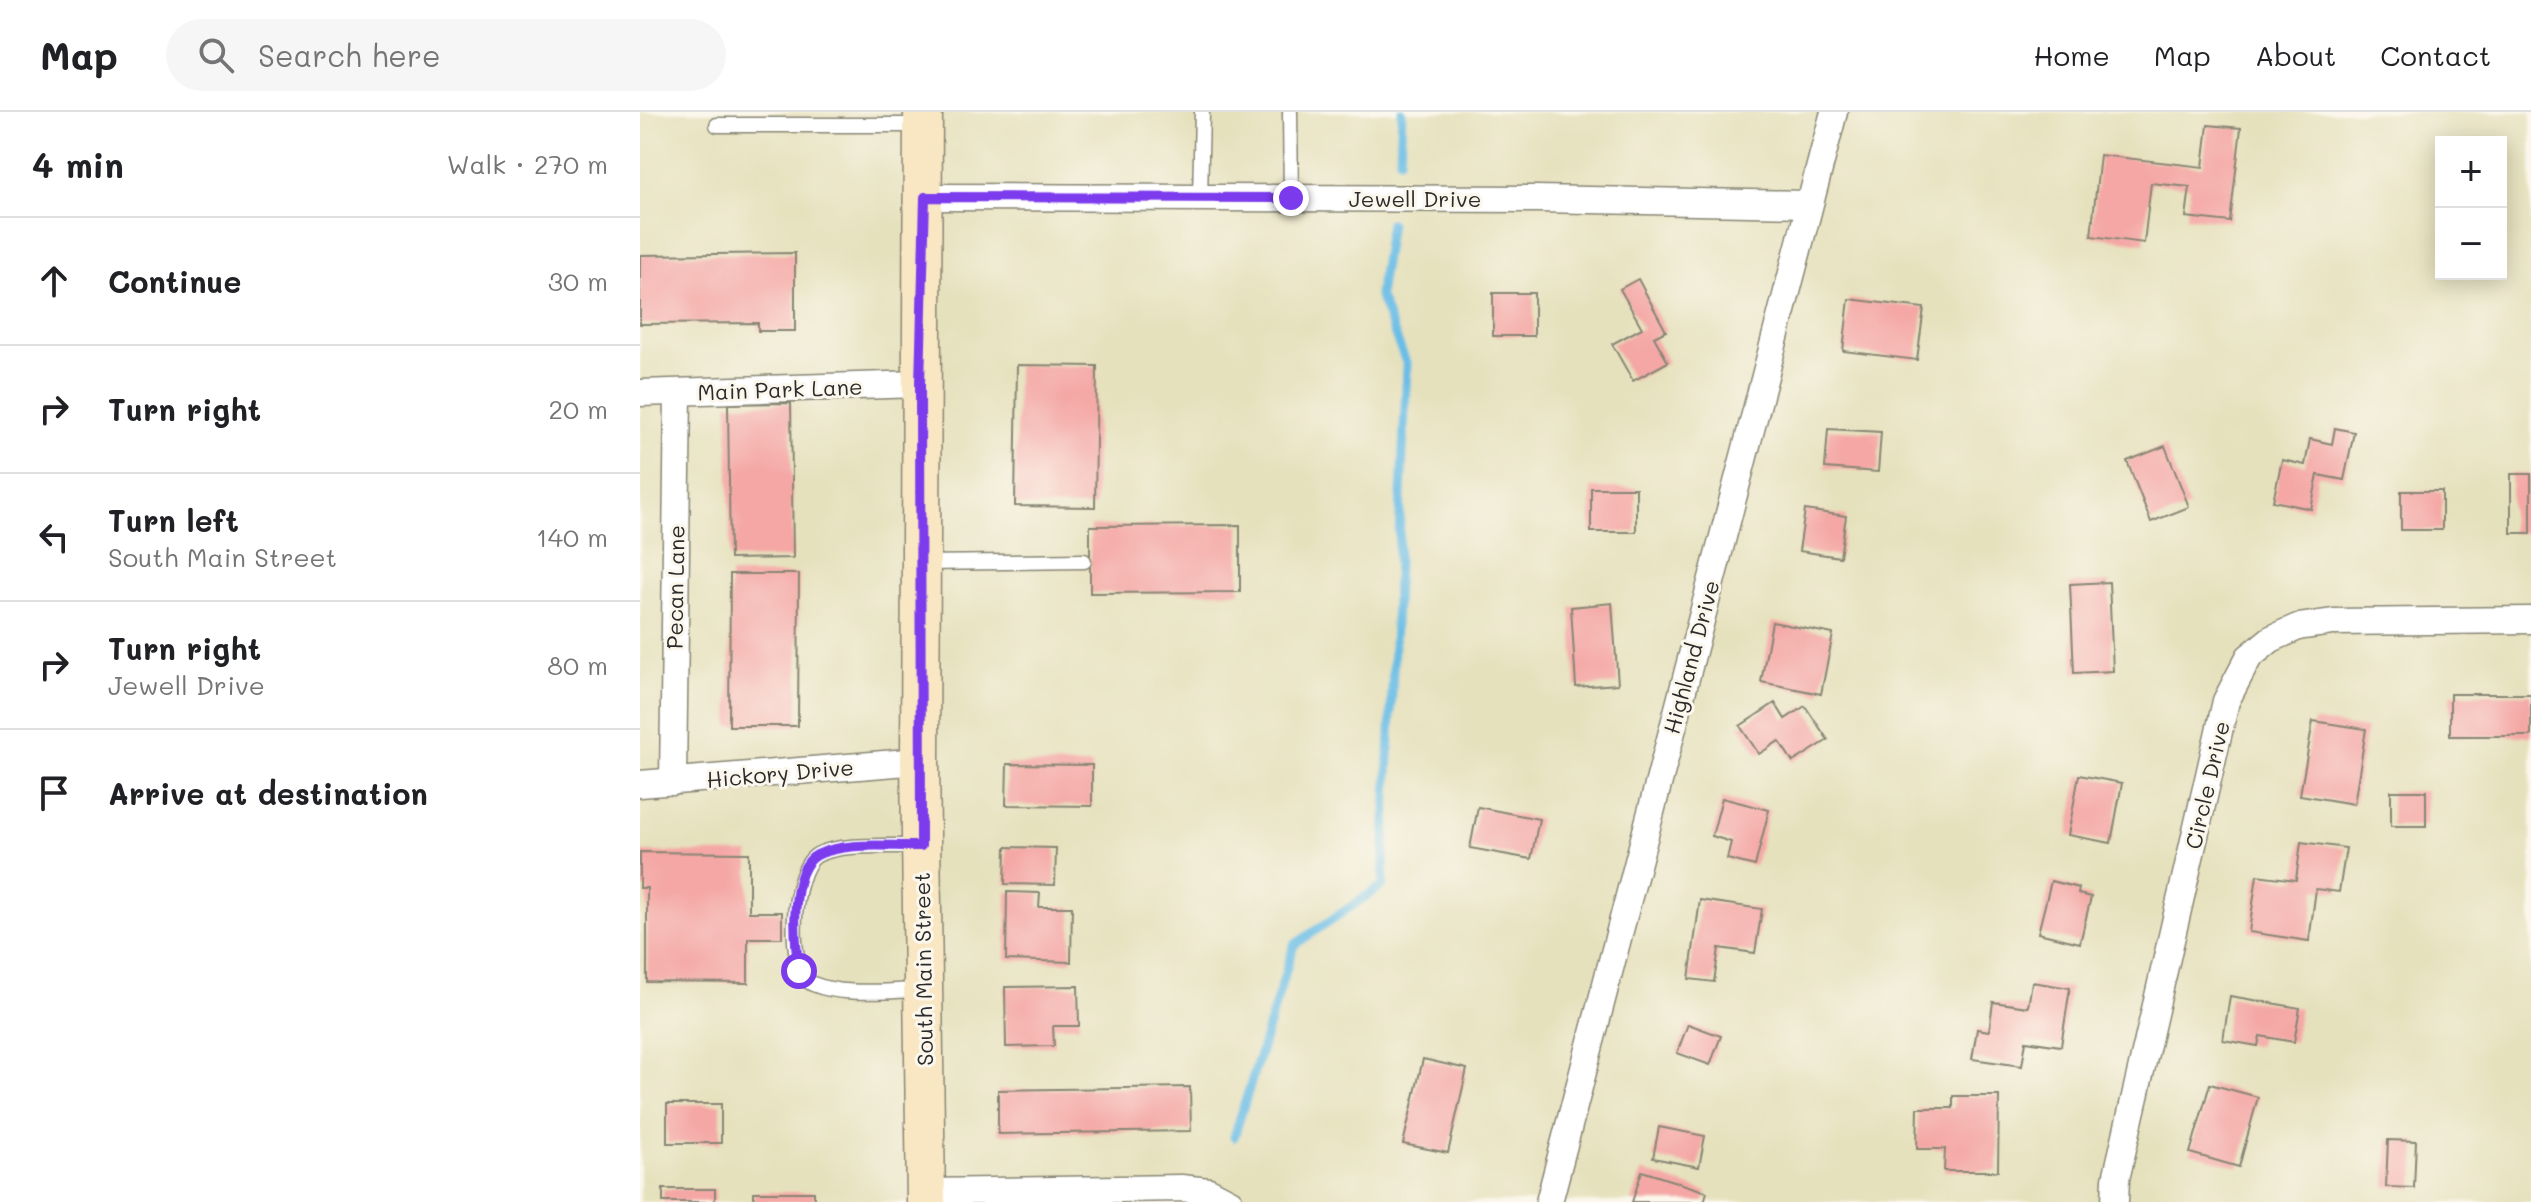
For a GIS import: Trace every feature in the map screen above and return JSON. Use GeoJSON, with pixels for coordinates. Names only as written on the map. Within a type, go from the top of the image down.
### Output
{"type":"FeatureCollection","features":[{"type":"Feature","properties":{"kind":"main road","name":"South Main Street"},"geometry":{"type":"LineString","coordinates":[[923,119],[920,761],[926,1197]]}},
{"type":"Feature","properties":{"kind":"street","name":"Highland Drive"},"geometry":{"type":"LineString","coordinates":[[1549,1202],[1834,112]]}},
{"type":"Feature","properties":{"kind":"street","name":"Jewell Drive"},"geometry":{"type":"LineString","coordinates":[[925,197],[1809,204]]}},
{"type":"Feature","properties":{"kind":"street","name":"Main Park Lane"},"geometry":{"type":"LineString","coordinates":[[640,393],[920,384]]}},
{"type":"Feature","properties":{"kind":"street","name":"Pecan Lane"},"geometry":{"type":"LineString","coordinates":[[673,782],[678,393]]}},
{"type":"Feature","properties":{"kind":"street","name":"Circle Drive"},"geometry":{"type":"LineString","coordinates":[[2115,1202],[2119,1164],[2226,701],[2249,657],[2271,639],[2298,627],[2322,623],[2531,620]]}},
{"type":"Feature","properties":{"kind":"street","name":"Hickory Drive"},"geometry":{"type":"LineString","coordinates":[[640,784],[920,761]]}},
{"type":"Feature","properties":{"kind":"street"},"geometry":{"type":"LineString","coordinates":[[926,1197],[1181,1188],[1209,1191],[1230,1202]]}},
{"type":"Feature","properties":{"kind":"lane"},"geometry":{"type":"LineString","coordinates":[[1200,198],[1202,112]]}},
{"type":"Feature","properties":{"kind":"lane"},"geometry":{"type":"LineString","coordinates":[[1290,112],[1291,198]]}},
{"type":"Feature","properties":{"kind":"lane"},"geometry":{"type":"LineString","coordinates":[[717,125],[923,119]]}},
{"type":"Feature","properties":{"kind":"lane"},"geometry":{"type":"LineString","coordinates":[[920,563],[1084,561]]}},
{"type":"Feature","properties":{"kind":"lane"},"geometry":{"type":"LineString","coordinates":[[921,846],[839,849],[815,856],[802,872],[797,888],[796,951],[799,971],[809,983],[830,989],[923,990]]}},
{"type":"Feature","properties":{"kind":"building"},"geometry":{"type":"Polygon","coordinates":[[[2208,125],[2241,128],[2230,222],[2186,217],[2190,187],[2151,183],[2144,243],[2091,236],[2100,155],[2203,167],[2208,125]]]}},
{"type":"Feature","properties":{"kind":"building"},"geometry":{"type":"Polygon","coordinates":[[[795,253],[795,331],[758,331],[758,323],[640,324],[640,255],[795,253]]]}},
{"type":"Feature","properties":{"kind":"building"},"geometry":{"type":"Polygon","coordinates":[[[1638,279],[1666,331],[1654,337],[1668,362],[1633,381],[1612,344],[1642,328],[1620,289],[1638,279]]]}},
{"type":"Feature","properties":{"kind":"building"},"geometry":{"type":"Polygon","coordinates":[[[1493,293],[1534,293],[1534,336],[1493,336],[1493,293]]]}},
{"type":"Feature","properties":{"kind":"building"},"geometry":{"type":"Polygon","coordinates":[[[1849,299],[1924,308],[1917,360],[1843,351],[1849,299]]]}},
{"type":"Feature","properties":{"kind":"building"},"geometry":{"type":"Polygon","coordinates":[[[1017,365],[1097,366],[1095,507],[1015,506],[1017,365]]]}},
{"type":"Feature","properties":{"kind":"building"},"geometry":{"type":"Polygon","coordinates":[[[791,403],[793,558],[730,559],[728,404],[791,403]]]}},
{"type":"Feature","properties":{"kind":"building"},"geometry":{"type":"Polygon","coordinates":[[[2335,428],[2354,432],[2344,480],[2318,475],[2311,509],[2273,501],[2282,460],[2305,465],[2310,439],[2332,444],[2335,428]]]}},
{"type":"Feature","properties":{"kind":"building"},"geometry":{"type":"Polygon","coordinates":[[[1828,429],[1881,432],[1878,472],[1825,468],[1828,429]]]}},
{"type":"Feature","properties":{"kind":"building"},"geometry":{"type":"Polygon","coordinates":[[[2165,446],[2189,507],[2151,522],[2127,461],[2165,446]]]}},
{"type":"Feature","properties":{"kind":"building"},"geometry":{"type":"Polygon","coordinates":[[[2511,474],[2531,474],[2531,533],[2511,533],[2511,474]]]}},
{"type":"Feature","properties":{"kind":"building"},"geometry":{"type":"Polygon","coordinates":[[[1591,488],[1636,488],[1636,532],[1591,532],[1591,488]]]}},
{"type":"Feature","properties":{"kind":"building"},"geometry":{"type":"Polygon","coordinates":[[[2401,491],[2442,491],[2442,530],[2401,530],[2401,491]]]}},
{"type":"Feature","properties":{"kind":"building"},"geometry":{"type":"Polygon","coordinates":[[[1805,510],[1846,516],[1840,557],[1799,551],[1805,510]]]}},
{"type":"Feature","properties":{"kind":"building"},"geometry":{"type":"Polygon","coordinates":[[[1240,525],[1240,592],[1090,593],[1090,526],[1240,525]]]}},
{"type":"Feature","properties":{"kind":"building"},"geometry":{"type":"Polygon","coordinates":[[[730,574],[799,574],[798,726],[729,726],[730,574]]]}},
{"type":"Feature","properties":{"kind":"building"},"geometry":{"type":"Polygon","coordinates":[[[2109,582],[2113,671],[2074,673],[2070,584],[2109,582]]]}},
{"type":"Feature","properties":{"kind":"building"},"geometry":{"type":"Polygon","coordinates":[[[1612,603],[1618,684],[1576,687],[1571,607],[1612,603]]]}},
{"type":"Feature","properties":{"kind":"building"},"geometry":{"type":"Polygon","coordinates":[[[1772,622],[1833,634],[1821,694],[1761,682],[1772,622]]]}},
{"type":"Feature","properties":{"kind":"building"},"geometry":{"type":"Polygon","coordinates":[[[2450,694],[2531,694],[2531,736],[2450,736],[2450,694]]]}},
{"type":"Feature","properties":{"kind":"building"},"geometry":{"type":"Polygon","coordinates":[[[1775,703],[1785,719],[1805,706],[1828,740],[1793,762],[1779,741],[1759,754],[1740,726],[1775,703]]]}},
{"type":"Feature","properties":{"kind":"building"},"geometry":{"type":"Polygon","coordinates":[[[2313,721],[2366,729],[2354,804],[2300,795],[2313,721]]]}},
{"type":"Feature","properties":{"kind":"building"},"geometry":{"type":"Polygon","coordinates":[[[1007,764],[1092,765],[1092,806],[1006,805],[1007,764]]]}},
{"type":"Feature","properties":{"kind":"building"},"geometry":{"type":"Polygon","coordinates":[[[2079,775],[2122,783],[2111,843],[2068,835],[2079,775]]]}},
{"type":"Feature","properties":{"kind":"building"},"geometry":{"type":"Polygon","coordinates":[[[2391,791],[2426,791],[2426,826],[2391,826],[2391,791]]]}},
{"type":"Feature","properties":{"kind":"building"},"geometry":{"type":"Polygon","coordinates":[[[1722,798],[1769,810],[1755,866],[1727,859],[1731,842],[1712,836],[1722,798]]]}},
{"type":"Feature","properties":{"kind":"building"},"geometry":{"type":"Polygon","coordinates":[[[1478,807],[1539,819],[1531,859],[1470,848],[1478,807]]]}},
{"type":"Feature","properties":{"kind":"building"},"geometry":{"type":"Polygon","coordinates":[[[2301,842],[2346,848],[2339,892],[2316,889],[2309,941],[2249,932],[2257,875],[2296,880],[2301,842]]]}},
{"type":"Feature","properties":{"kind":"building"},"geometry":{"type":"Polygon","coordinates":[[[1006,847],[1056,848],[1055,885],[1005,884],[1006,847]]]}},
{"type":"Feature","properties":{"kind":"building"},"geometry":{"type":"Polygon","coordinates":[[[640,852],[749,853],[749,912],[782,912],[782,938],[748,938],[748,983],[647,982],[647,888],[640,888],[640,852]]]}},
{"type":"Feature","properties":{"kind":"building"},"geometry":{"type":"Polygon","coordinates":[[[2051,881],[2079,888],[2078,894],[2091,897],[2080,943],[2038,933],[2051,881]]]}},
{"type":"Feature","properties":{"kind":"building"},"geometry":{"type":"Polygon","coordinates":[[[1007,892],[1040,893],[1039,907],[1072,907],[1071,962],[1006,960],[1007,892]]]}},
{"type":"Feature","properties":{"kind":"building"},"geometry":{"type":"Polygon","coordinates":[[[1700,900],[1762,909],[1755,953],[1719,948],[1714,982],[1689,979],[1700,900]]]}},
{"type":"Feature","properties":{"kind":"building"},"geometry":{"type":"Polygon","coordinates":[[[2032,982],[2070,988],[2061,1046],[2026,1041],[2022,1066],[1972,1059],[1977,1029],[1989,1031],[1993,1002],[2028,1007],[2032,982]]]}},
{"type":"Feature","properties":{"kind":"building"},"geometry":{"type":"Polygon","coordinates":[[[1078,986],[1079,1026],[1053,1026],[1054,1046],[1006,1047],[1005,987],[1078,986]]]}},
{"type":"Feature","properties":{"kind":"building"},"geometry":{"type":"Polygon","coordinates":[[[2230,996],[2300,1008],[2294,1042],[2260,1036],[2258,1046],[2223,1040],[2230,996]]]}},
{"type":"Feature","properties":{"kind":"building"},"geometry":{"type":"Polygon","coordinates":[[[1688,1024],[1721,1036],[1710,1065],[1677,1053],[1688,1024]]]}},
{"type":"Feature","properties":{"kind":"building"},"geometry":{"type":"Polygon","coordinates":[[[1423,1059],[1467,1069],[1448,1153],[1403,1144],[1423,1059]]]}},
{"type":"Feature","properties":{"kind":"building"},"geometry":{"type":"Polygon","coordinates":[[[2210,1084],[2258,1097],[2239,1167],[2190,1153],[2210,1084]]]}},
{"type":"Feature","properties":{"kind":"building"},"geometry":{"type":"Polygon","coordinates":[[[1190,1087],[1191,1131],[998,1134],[998,1090],[1190,1087]]]}},
{"type":"Feature","properties":{"kind":"building"},"geometry":{"type":"Polygon","coordinates":[[[1953,1096],[1999,1096],[1998,1171],[1944,1171],[1945,1149],[1917,1149],[1918,1108],[1953,1108],[1953,1096]]]}},
{"type":"Feature","properties":{"kind":"building"},"geometry":{"type":"Polygon","coordinates":[[[667,1104],[721,1104],[721,1143],[667,1143],[667,1104]]]}},
{"type":"Feature","properties":{"kind":"building"},"geometry":{"type":"Polygon","coordinates":[[[1659,1127],[1705,1136],[1699,1167],[1653,1158],[1659,1127]]]}},
{"type":"Feature","properties":{"kind":"building"},"geometry":{"type":"Polygon","coordinates":[[[2388,1140],[2416,1141],[2414,1188],[2386,1187],[2388,1140]]]}},
{"type":"Feature","properties":{"kind":"building"},"geometry":{"type":"Polygon","coordinates":[[[1642,1171],[1707,1192],[1704,1202],[1632,1202],[1642,1171]]]}},
{"type":"Feature","properties":{"kind":"building"},"geometry":{"type":"Polygon","coordinates":[[[663,1189],[715,1189],[715,1202],[663,1202],[663,1189]]]}},
{"type":"Feature","properties":{"kind":"building"},"geometry":{"type":"Polygon","coordinates":[[[754,1192],[814,1192],[814,1202],[754,1202],[754,1192]]]}},
{"type":"Feature","properties":{"kind":"waterway"},"geometry":{"type":"LineString","coordinates":[[1400,159],[1402,112]]}},
{"type":"Feature","properties":{"kind":"waterway"},"geometry":{"type":"LineString","coordinates":[[1234,1137],[1294,945],[1383,885],[1407,365],[1379,295],[1390,223]]}},
{"type":"Feature","properties":{"kind":"route"},"geometry":{"type":"LineString","coordinates":[[799,971],[796,951],[797,888],[802,872],[815,856],[839,849],[921,846],[920,384],[925,197],[1291,198]]}}]}
